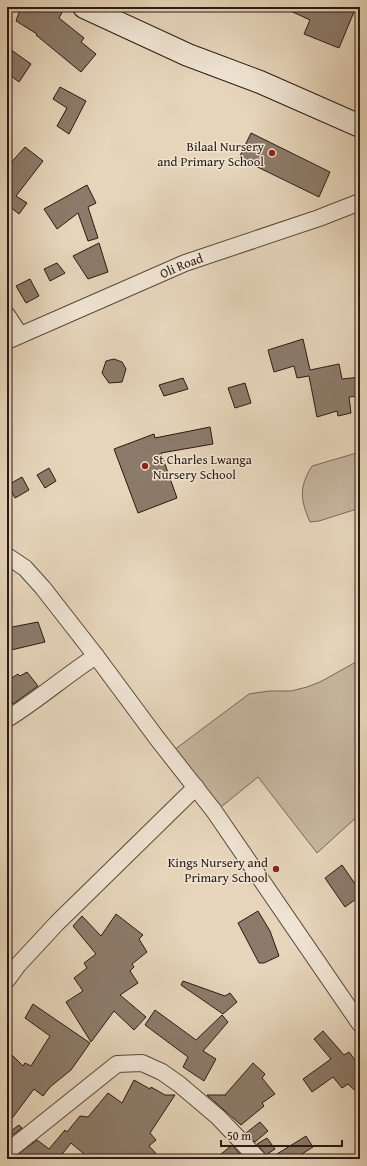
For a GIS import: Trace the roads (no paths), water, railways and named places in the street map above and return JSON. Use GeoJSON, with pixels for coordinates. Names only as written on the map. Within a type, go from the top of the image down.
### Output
{"type":"FeatureCollection","features":[{"type":"Feature","properties":{"kind":"street"},"geometry":{"type":"LineString","coordinates":[[84,7],[181,52],[260,82],[360,126]]}},
{"type":"Feature","properties":{"kind":"street","name":"Oli Road"},"geometry":{"type":"LineString","coordinates":[[13,338],[185,263],[319,218],[360,202]]}},
{"type":"Feature","properties":{"kind":"street"},"geometry":{"type":"LineString","coordinates":[[7,315],[13,338]]}},
{"type":"Feature","properties":{"kind":"street"},"geometry":{"type":"LineString","coordinates":[[7,556],[25,568],[43,588],[214,811],[360,1024]]}},
{"type":"Feature","properties":{"kind":"street"},"geometry":{"type":"LineString","coordinates":[[7,719],[22,710],[96,656]]}},
{"type":"Feature","properties":{"kind":"street"},"geometry":{"type":"LineString","coordinates":[[7,980],[18,965],[57,923],[196,788]]}},
{"type":"Feature","properties":{"kind":"street"},"geometry":{"type":"LineString","coordinates":[[7,1149],[12,1148],[117,1064],[142,1063],[162,1072],[179,1084],[218,1117],[258,1159]]}},
{"type":"Feature","properties":{"kind":"place","name":"Bilaal Nursery and Primary School"},"geometry":{"type":"Point","coordinates":[272,153]}},
{"type":"Feature","properties":{"kind":"place","name":"St Charles Lwanga Nursery School"},"geometry":{"type":"Point","coordinates":[145,466]}},
{"type":"Feature","properties":{"kind":"place","name":"Kings Nursery and Primary School"},"geometry":{"type":"Point","coordinates":[276,869]}}]}
